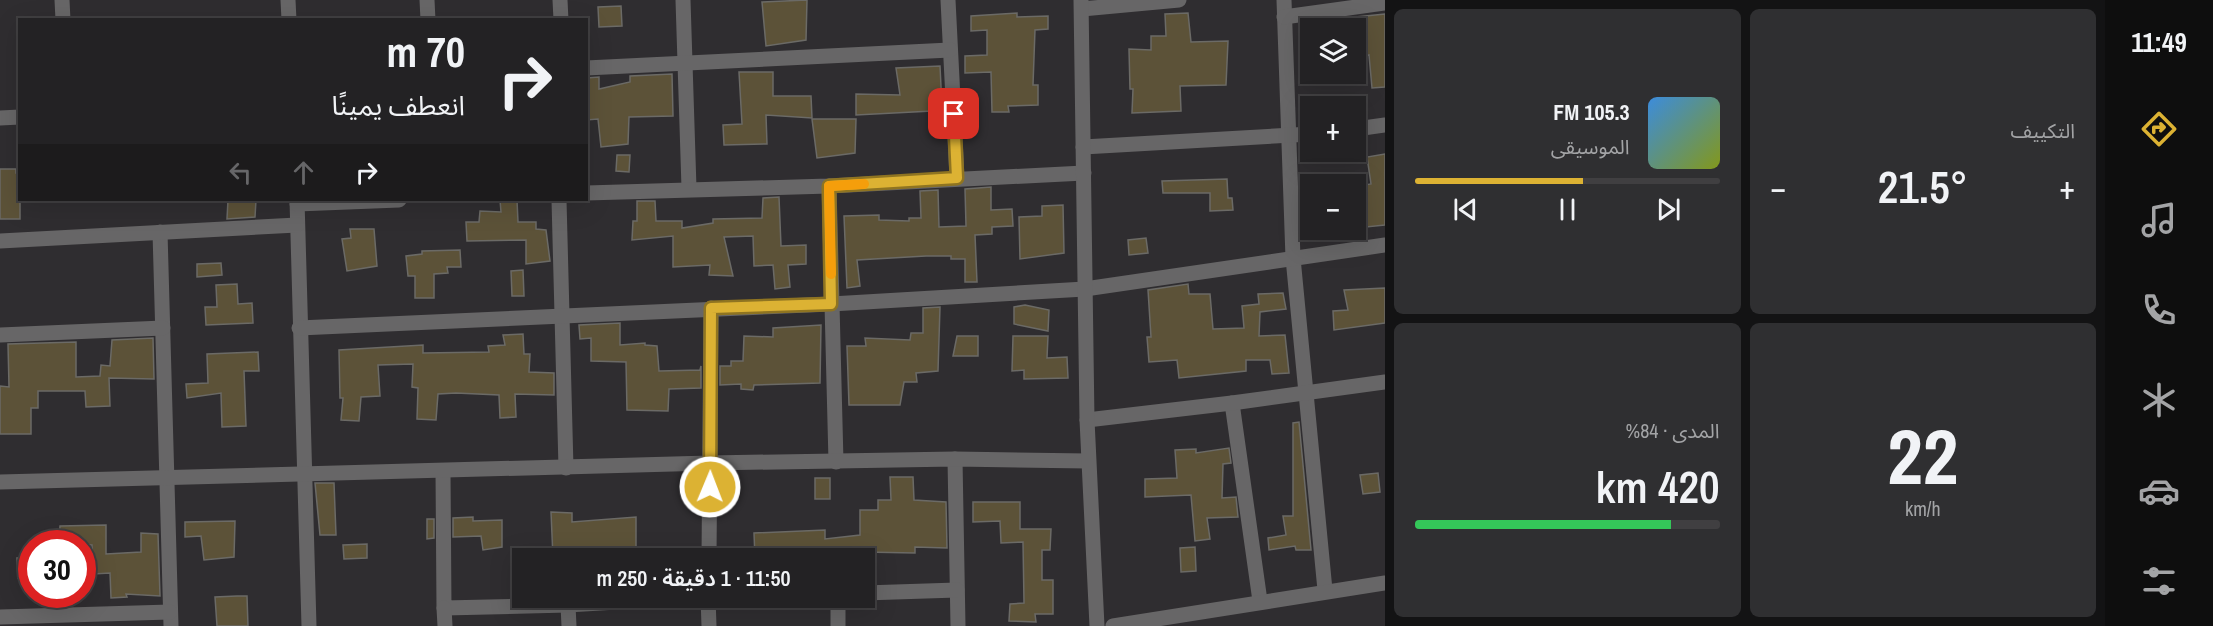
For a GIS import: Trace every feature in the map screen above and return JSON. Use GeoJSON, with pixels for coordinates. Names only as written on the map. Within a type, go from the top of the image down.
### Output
{"type":"FeatureCollection","features":[{"type":"Feature","properties":{"kind":"street"},"geometry":{"type":"LineString","coordinates":[[62,0],[63,18]]}},
{"type":"Feature","properties":{"kind":"street"},"geometry":{"type":"LineString","coordinates":[[288,0],[289,18]]}},
{"type":"Feature","properties":{"kind":"street"},"geometry":{"type":"LineString","coordinates":[[427,0],[428,18]]}},
{"type":"Feature","properties":{"kind":"street"},"geometry":{"type":"LineString","coordinates":[[560,0],[561,18]]}},
{"type":"Feature","properties":{"kind":"street"},"geometry":{"type":"LineString","coordinates":[[683,0],[688,188]]}},
{"type":"Feature","properties":{"kind":"street"},"geometry":{"type":"LineString","coordinates":[[948,0],[957,178]]}},
{"type":"Feature","properties":{"kind":"street"},"geometry":{"type":"LineString","coordinates":[[1097,626],[1087,420],[1082,5],[1179,0]]}},
{"type":"Feature","properties":{"kind":"street"},"geometry":{"type":"LineString","coordinates":[[1284,0],[1293,258],[1325,590]]}},
{"type":"Feature","properties":{"kind":"street"},"geometry":{"type":"LineString","coordinates":[[1284,17],[1385,3]]}},
{"type":"Feature","properties":{"kind":"street"},"geometry":{"type":"LineString","coordinates":[[588,68],[950,50]]}},
{"type":"Feature","properties":{"kind":"street"},"geometry":{"type":"LineString","coordinates":[[0,118],[18,117]]}},
{"type":"Feature","properties":{"kind":"street"},"geometry":{"type":"LineString","coordinates":[[1366,128],[1385,125]]}},
{"type":"Feature","properties":{"kind":"street"},"geometry":{"type":"LineString","coordinates":[[1083,147],[1300,135]]}},
{"type":"Feature","properties":{"kind":"street"},"geometry":{"type":"LineString","coordinates":[[588,193],[688,188],[829,186],[1084,173]]}},
{"type":"Feature","properties":{"kind":"street"},"geometry":{"type":"LineString","coordinates":[[829,186],[836,462]]}},
{"type":"Feature","properties":{"kind":"street"},"geometry":{"type":"LineString","coordinates":[[309,626],[297,202],[348,201]]}},
{"type":"Feature","properties":{"kind":"street"},"geometry":{"type":"LineString","coordinates":[[559,201],[566,468]]}},
{"type":"Feature","properties":{"kind":"street"},"geometry":{"type":"LineString","coordinates":[[0,241],[297,225]]}},
{"type":"Feature","properties":{"kind":"street"},"geometry":{"type":"LineString","coordinates":[[0,617],[171,619],[160,232]]}},
{"type":"Feature","properties":{"kind":"street"},"geometry":{"type":"LineString","coordinates":[[299,328],[831,304],[1085,289],[1385,245]]}},
{"type":"Feature","properties":{"kind":"street"},"geometry":{"type":"LineString","coordinates":[[709,548],[711,308]]}},
{"type":"Feature","properties":{"kind":"street"},"geometry":{"type":"LineString","coordinates":[[0,335],[163,328]]}},
{"type":"Feature","properties":{"kind":"street"},"geometry":{"type":"LineString","coordinates":[[1087,420],[1232,404],[1385,382]]}},
{"type":"Feature","properties":{"kind":"street"},"geometry":{"type":"LineString","coordinates":[[1232,404],[1260,601]]}},
{"type":"Feature","properties":{"kind":"street"},"geometry":{"type":"LineString","coordinates":[[0,482],[303,476],[710,463],[955,459],[1088,461]]}},
{"type":"Feature","properties":{"kind":"street"},"geometry":{"type":"LineString","coordinates":[[955,459],[958,626]]}},
{"type":"Feature","properties":{"kind":"street"},"geometry":{"type":"LineString","coordinates":[[443,471],[445,626]]}},
{"type":"Feature","properties":{"kind":"street"},"geometry":{"type":"LineString","coordinates":[[1113,626],[1210,619],[1260,601],[1385,583]]}},
{"type":"Feature","properties":{"kind":"street"},"geometry":{"type":"LineString","coordinates":[[875,593],[957,590]]}},
{"type":"Feature","properties":{"kind":"street"},"geometry":{"type":"LineString","coordinates":[[444,608],[512,606]]}},
{"type":"Feature","properties":{"kind":"street"},"geometry":{"type":"LineString","coordinates":[[568,608],[569,626]]}},
{"type":"Feature","properties":{"kind":"street"},"geometry":{"type":"LineString","coordinates":[[708,608],[709,626]]}},
{"type":"Feature","properties":{"kind":"street"},"geometry":{"type":"LineString","coordinates":[[838,608],[838,626]]}},
{"type":"Feature","properties":{"kind":"building"},"geometry":{"type":"Polygon","coordinates":[[[807,0],[806,40],[766,46],[762,2],[807,0]]]}},
{"type":"Feature","properties":{"kind":"building"},"geometry":{"type":"Polygon","coordinates":[[[621,6],[622,26],[599,27],[598,7],[621,6]]]}},
{"type":"Feature","properties":{"kind":"building"},"geometry":{"type":"Polygon","coordinates":[[[1017,13],[1017,17],[1048,16],[1048,29],[1035,30],[1033,85],[1038,85],[1038,105],[1008,106],[1009,112],[992,112],[991,72],[965,73],[965,56],[987,55],[987,30],[971,31],[971,16],[1017,13]]]}},
{"type":"Feature","properties":{"kind":"building"},"geometry":{"type":"Polygon","coordinates":[[[1188,13],[1191,42],[1228,41],[1226,85],[1180,86],[1181,111],[1132,113],[1133,89],[1130,89],[1129,49],[1151,50],[1151,36],[1166,36],[1165,14],[1188,13]]]}},
{"type":"Feature","properties":{"kind":"building"},"geometry":{"type":"Polygon","coordinates":[[[1385,14],[1385,87],[1372,88],[1369,55],[1366,56],[1366,18],[1356,17],[1385,14]]]}},
{"type":"Feature","properties":{"kind":"building"},"geometry":{"type":"Polygon","coordinates":[[[940,66],[942,107],[932,106],[932,111],[856,115],[856,94],[900,95],[896,68],[940,66]]]}},
{"type":"Feature","properties":{"kind":"building"},"geometry":{"type":"Polygon","coordinates":[[[739,72],[773,72],[773,96],[811,96],[812,118],[766,115],[767,144],[724,145],[723,125],[742,124],[739,72]]]}},
{"type":"Feature","properties":{"kind":"building"},"geometry":{"type":"Polygon","coordinates":[[[672,74],[673,116],[629,117],[628,144],[601,147],[598,119],[588,120],[588,78],[599,77],[599,89],[630,82],[630,76],[672,74]]]}},
{"type":"Feature","properties":{"kind":"building"},"geometry":{"type":"Polygon","coordinates":[[[812,119],[856,119],[855,153],[817,158],[812,119]]]}},
{"type":"Feature","properties":{"kind":"building"},"geometry":{"type":"Polygon","coordinates":[[[1385,154],[1385,225],[1366,227],[1366,185],[1371,184],[1367,157],[1385,154]]]}},
{"type":"Feature","properties":{"kind":"building"},"geometry":{"type":"Polygon","coordinates":[[[617,155],[630,155],[629,172],[616,171],[617,155]]]}},
{"type":"Feature","properties":{"kind":"building"},"geometry":{"type":"Polygon","coordinates":[[[0,169],[16,169],[20,219],[0,219],[0,169]]]}},
{"type":"Feature","properties":{"kind":"building"},"geometry":{"type":"Polygon","coordinates":[[[1227,179],[1228,198],[1232,198],[1233,210],[1210,211],[1210,193],[1163,193],[1162,181],[1227,179]]]}},
{"type":"Feature","properties":{"kind":"building"},"geometry":{"type":"Polygon","coordinates":[[[991,187],[991,210],[1012,209],[1013,226],[992,227],[992,234],[975,235],[977,282],[965,282],[965,259],[951,259],[951,256],[926,256],[857,260],[860,286],[847,288],[844,216],[879,215],[879,220],[909,221],[909,218],[921,218],[920,191],[938,190],[939,227],[966,226],[965,189],[991,187]]]}},
{"type":"Feature","properties":{"kind":"building"},"geometry":{"type":"Polygon","coordinates":[[[779,197],[781,246],[806,245],[806,264],[788,265],[790,287],[775,289],[773,265],[754,266],[753,236],[724,237],[733,276],[709,275],[710,265],[673,267],[673,236],[632,240],[633,221],[637,221],[637,201],[655,201],[656,221],[682,221],[682,228],[713,223],[713,219],[762,218],[763,198],[779,197]]]}},
{"type":"Feature","properties":{"kind":"building"},"geometry":{"type":"Polygon","coordinates":[[[228,201],[256,201],[255,217],[227,219],[228,201]]]}},
{"type":"Feature","properties":{"kind":"building"},"geometry":{"type":"Polygon","coordinates":[[[500,201],[517,201],[518,222],[536,222],[536,229],[546,230],[550,261],[526,264],[526,240],[467,241],[466,222],[479,222],[480,211],[501,212],[500,201]]]}},
{"type":"Feature","properties":{"kind":"building"},"geometry":{"type":"Polygon","coordinates":[[[1063,205],[1064,253],[1020,259],[1019,217],[1042,216],[1042,206],[1063,205]]]}},
{"type":"Feature","properties":{"kind":"building"},"geometry":{"type":"Polygon","coordinates":[[[350,229],[374,229],[377,266],[347,271],[342,239],[351,238],[350,229]]]}},
{"type":"Feature","properties":{"kind":"building"},"geometry":{"type":"Polygon","coordinates":[[[1146,238],[1148,253],[1129,255],[1128,240],[1146,238]]]}},
{"type":"Feature","properties":{"kind":"building"},"geometry":{"type":"Polygon","coordinates":[[[460,250],[461,267],[447,267],[448,273],[434,274],[434,298],[415,298],[415,276],[408,276],[406,256],[422,254],[422,251],[460,250]]]}},
{"type":"Feature","properties":{"kind":"building"},"geometry":{"type":"Polygon","coordinates":[[[221,263],[222,275],[197,277],[197,264],[221,263]]]}},
{"type":"Feature","properties":{"kind":"building"},"geometry":{"type":"Polygon","coordinates":[[[523,270],[524,296],[512,296],[511,271],[523,270]]]}},
{"type":"Feature","properties":{"kind":"building"},"geometry":{"type":"Polygon","coordinates":[[[237,284],[238,304],[252,303],[253,323],[206,325],[205,307],[217,307],[216,285],[237,284]]]}},
{"type":"Feature","properties":{"kind":"building"},"geometry":{"type":"Polygon","coordinates":[[[1188,284],[1189,294],[1210,294],[1213,329],[1244,328],[1242,306],[1259,304],[1258,294],[1283,293],[1286,309],[1260,312],[1259,336],[1285,335],[1289,373],[1272,374],[1270,360],[1246,360],[1246,371],[1179,378],[1177,360],[1149,362],[1147,337],[1151,337],[1148,290],[1188,284]]]}},
{"type":"Feature","properties":{"kind":"building"},"geometry":{"type":"Polygon","coordinates":[[[1385,288],[1385,323],[1334,330],[1333,311],[1348,310],[1344,290],[1385,288]]]}},
{"type":"Feature","properties":{"kind":"building"},"geometry":{"type":"Polygon","coordinates":[[[1025,305],[1049,310],[1048,331],[1014,324],[1014,307],[1025,305]]]}},
{"type":"Feature","properties":{"kind":"building"},"geometry":{"type":"Polygon","coordinates":[[[940,307],[938,371],[916,373],[917,382],[904,382],[900,405],[849,405],[847,346],[866,346],[865,338],[910,340],[911,333],[923,333],[923,308],[940,307]]]}},
{"type":"Feature","properties":{"kind":"building"},"geometry":{"type":"Polygon","coordinates":[[[620,323],[620,345],[645,343],[645,345],[657,346],[659,371],[700,370],[701,366],[701,388],[669,389],[668,411],[627,410],[626,362],[591,361],[591,338],[580,339],[579,325],[620,323]]]}},
{"type":"Feature","properties":{"kind":"building"},"geometry":{"type":"Polygon","coordinates":[[[821,325],[820,383],[754,385],[753,390],[741,389],[741,384],[720,385],[720,366],[731,366],[731,361],[743,361],[744,336],[773,337],[773,328],[821,325]]]}},
{"type":"Feature","properties":{"kind":"building"},"geometry":{"type":"Polygon","coordinates":[[[523,334],[524,354],[530,354],[529,372],[554,373],[554,395],[515,394],[516,417],[500,418],[499,395],[456,393],[438,394],[436,420],[417,419],[418,388],[412,387],[413,364],[378,365],[380,396],[361,397],[359,421],[341,420],[343,398],[340,398],[339,350],[423,345],[423,353],[489,352],[488,346],[505,345],[503,335],[523,334]]]}},
{"type":"Feature","properties":{"kind":"building"},"geometry":{"type":"Polygon","coordinates":[[[957,336],[978,336],[978,356],[953,356],[957,336]]]}},
{"type":"Feature","properties":{"kind":"building"},"geometry":{"type":"Polygon","coordinates":[[[1013,336],[1048,336],[1047,358],[1067,357],[1068,378],[1024,379],[1024,370],[1012,371],[1013,336]]]}},
{"type":"Feature","properties":{"kind":"building"},"geometry":{"type":"Polygon","coordinates":[[[153,338],[154,379],[109,378],[110,406],[86,407],[85,391],[38,391],[38,408],[31,408],[31,434],[0,434],[0,386],[9,387],[8,344],[76,342],[76,377],[100,376],[101,365],[110,366],[112,340],[153,338]]]}},
{"type":"Feature","properties":{"kind":"building"},"geometry":{"type":"Polygon","coordinates":[[[258,352],[259,371],[244,371],[246,426],[222,427],[221,393],[187,398],[186,384],[208,383],[207,354],[258,352]]]}},
{"type":"Feature","properties":{"kind":"building"},"geometry":{"type":"Polygon","coordinates":[[[1299,422],[1311,550],[1296,550],[1295,546],[1269,550],[1268,538],[1286,535],[1283,516],[1293,516],[1293,423],[1299,422]]]}},
{"type":"Feature","properties":{"kind":"building"},"geometry":{"type":"Polygon","coordinates":[[[1229,448],[1231,463],[1223,464],[1222,498],[1236,497],[1238,517],[1207,518],[1210,539],[1195,541],[1191,495],[1145,497],[1145,479],[1177,478],[1175,450],[1196,449],[1196,453],[1229,448]]]}},
{"type":"Feature","properties":{"kind":"building"},"geometry":{"type":"Polygon","coordinates":[[[1378,473],[1380,492],[1363,494],[1360,475],[1378,473]]]}},
{"type":"Feature","properties":{"kind":"building"},"geometry":{"type":"Polygon","coordinates":[[[890,477],[913,477],[914,500],[946,502],[947,548],[915,547],[915,553],[875,552],[875,548],[755,548],[754,533],[825,530],[825,539],[860,535],[860,510],[878,510],[878,500],[891,500],[890,477]]]}},
{"type":"Feature","properties":{"kind":"building"},"geometry":{"type":"Polygon","coordinates":[[[815,478],[830,478],[830,499],[815,499],[815,478]]]}},
{"type":"Feature","properties":{"kind":"building"},"geometry":{"type":"Polygon","coordinates":[[[315,483],[334,483],[336,535],[320,535],[315,483]]]}},
{"type":"Feature","properties":{"kind":"building"},"geometry":{"type":"Polygon","coordinates":[[[973,502],[1020,502],[1020,529],[1051,529],[1050,550],[1042,550],[1042,580],[1053,580],[1053,614],[1035,614],[1036,622],[1009,621],[1010,604],[1024,603],[1023,542],[1001,543],[1000,521],[973,522],[973,502]]]}},
{"type":"Feature","properties":{"kind":"building"},"geometry":{"type":"Polygon","coordinates":[[[551,512],[572,513],[572,522],[636,517],[636,548],[553,548],[551,512]]]}},
{"type":"Feature","properties":{"kind":"building"},"geometry":{"type":"Polygon","coordinates":[[[473,517],[473,521],[502,520],[502,547],[483,550],[481,536],[453,537],[453,518],[473,517]]]}},
{"type":"Feature","properties":{"kind":"building"},"geometry":{"type":"Polygon","coordinates":[[[427,519],[434,519],[434,538],[427,539],[427,519]]]}},
{"type":"Feature","properties":{"kind":"building"},"geometry":{"type":"Polygon","coordinates":[[[235,521],[234,557],[204,560],[201,536],[185,537],[185,522],[235,521]]]}},
{"type":"Feature","properties":{"kind":"building"},"geometry":{"type":"Polygon","coordinates":[[[106,525],[106,554],[141,552],[141,533],[158,534],[160,596],[126,594],[127,597],[111,598],[110,573],[96,574],[96,530],[60,530],[60,526],[106,525]]]}},
{"type":"Feature","properties":{"kind":"building"},"geometry":{"type":"Polygon","coordinates":[[[367,544],[367,558],[344,559],[343,545],[367,544]]]}},
{"type":"Feature","properties":{"kind":"building"},"geometry":{"type":"Polygon","coordinates":[[[1195,547],[1196,571],[1181,572],[1180,548],[1195,547]]]}},
{"type":"Feature","properties":{"kind":"building"},"geometry":{"type":"Polygon","coordinates":[[[247,596],[248,626],[217,626],[215,597],[247,596]]]}},
{"type":"Feature","properties":{"kind":"slow traffic"},"geometry":{"type":"LineString","coordinates":[[831,274],[829,186],[864,184]]}},
{"type":"Feature","properties":{"kind":"route"},"geometry":{"type":"LineString","coordinates":[[710,487],[711,308],[831,304],[829,186],[957,178],[954,114]]}}]}
